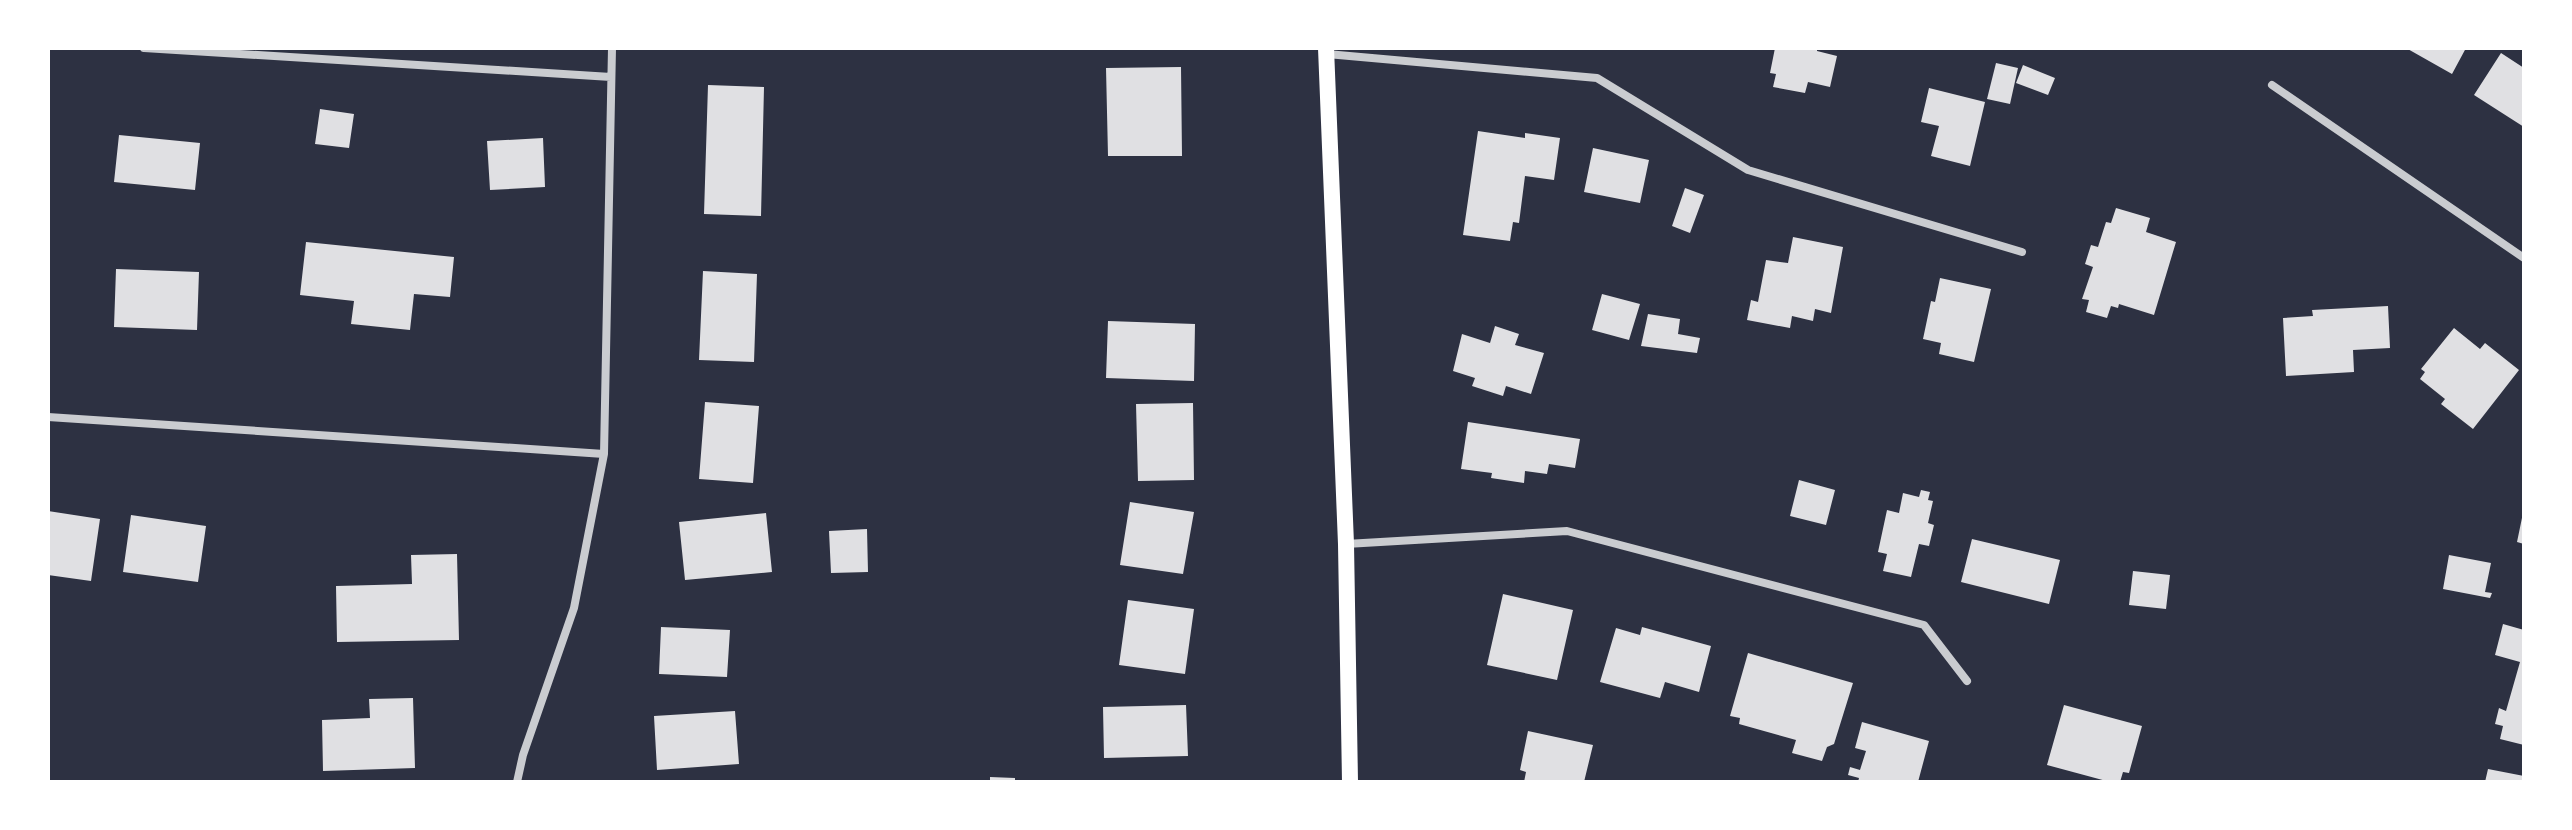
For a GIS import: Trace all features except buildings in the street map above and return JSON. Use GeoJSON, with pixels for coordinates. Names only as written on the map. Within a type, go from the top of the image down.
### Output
{"type":"FeatureCollection","features":[{"type":"Feature","properties":{"kind":"main road"},"geometry":{"type":"LineString","coordinates":[[1326,51],[1346,544],[1350,782]]}},
{"type":"Feature","properties":{"kind":"street"},"geometry":{"type":"LineString","coordinates":[[144,48],[611,77]]}},
{"type":"Feature","properties":{"kind":"street"},"geometry":{"type":"LineString","coordinates":[[517,782],[523,755],[574,608],[604,454],[612,48]]}},
{"type":"Feature","properties":{"kind":"street"},"geometry":{"type":"LineString","coordinates":[[1326,51],[1597,78],[1748,170],[2022,252]]}},
{"type":"Feature","properties":{"kind":"street"},"geometry":{"type":"LineString","coordinates":[[2272,85],[2524,258]]}},
{"type":"Feature","properties":{"kind":"street"},"geometry":{"type":"LineString","coordinates":[[48,417],[604,454]]}},
{"type":"Feature","properties":{"kind":"street"},"geometry":{"type":"LineString","coordinates":[[1346,544],[1567,531],[1924,625],[1967,681]]}}]}
